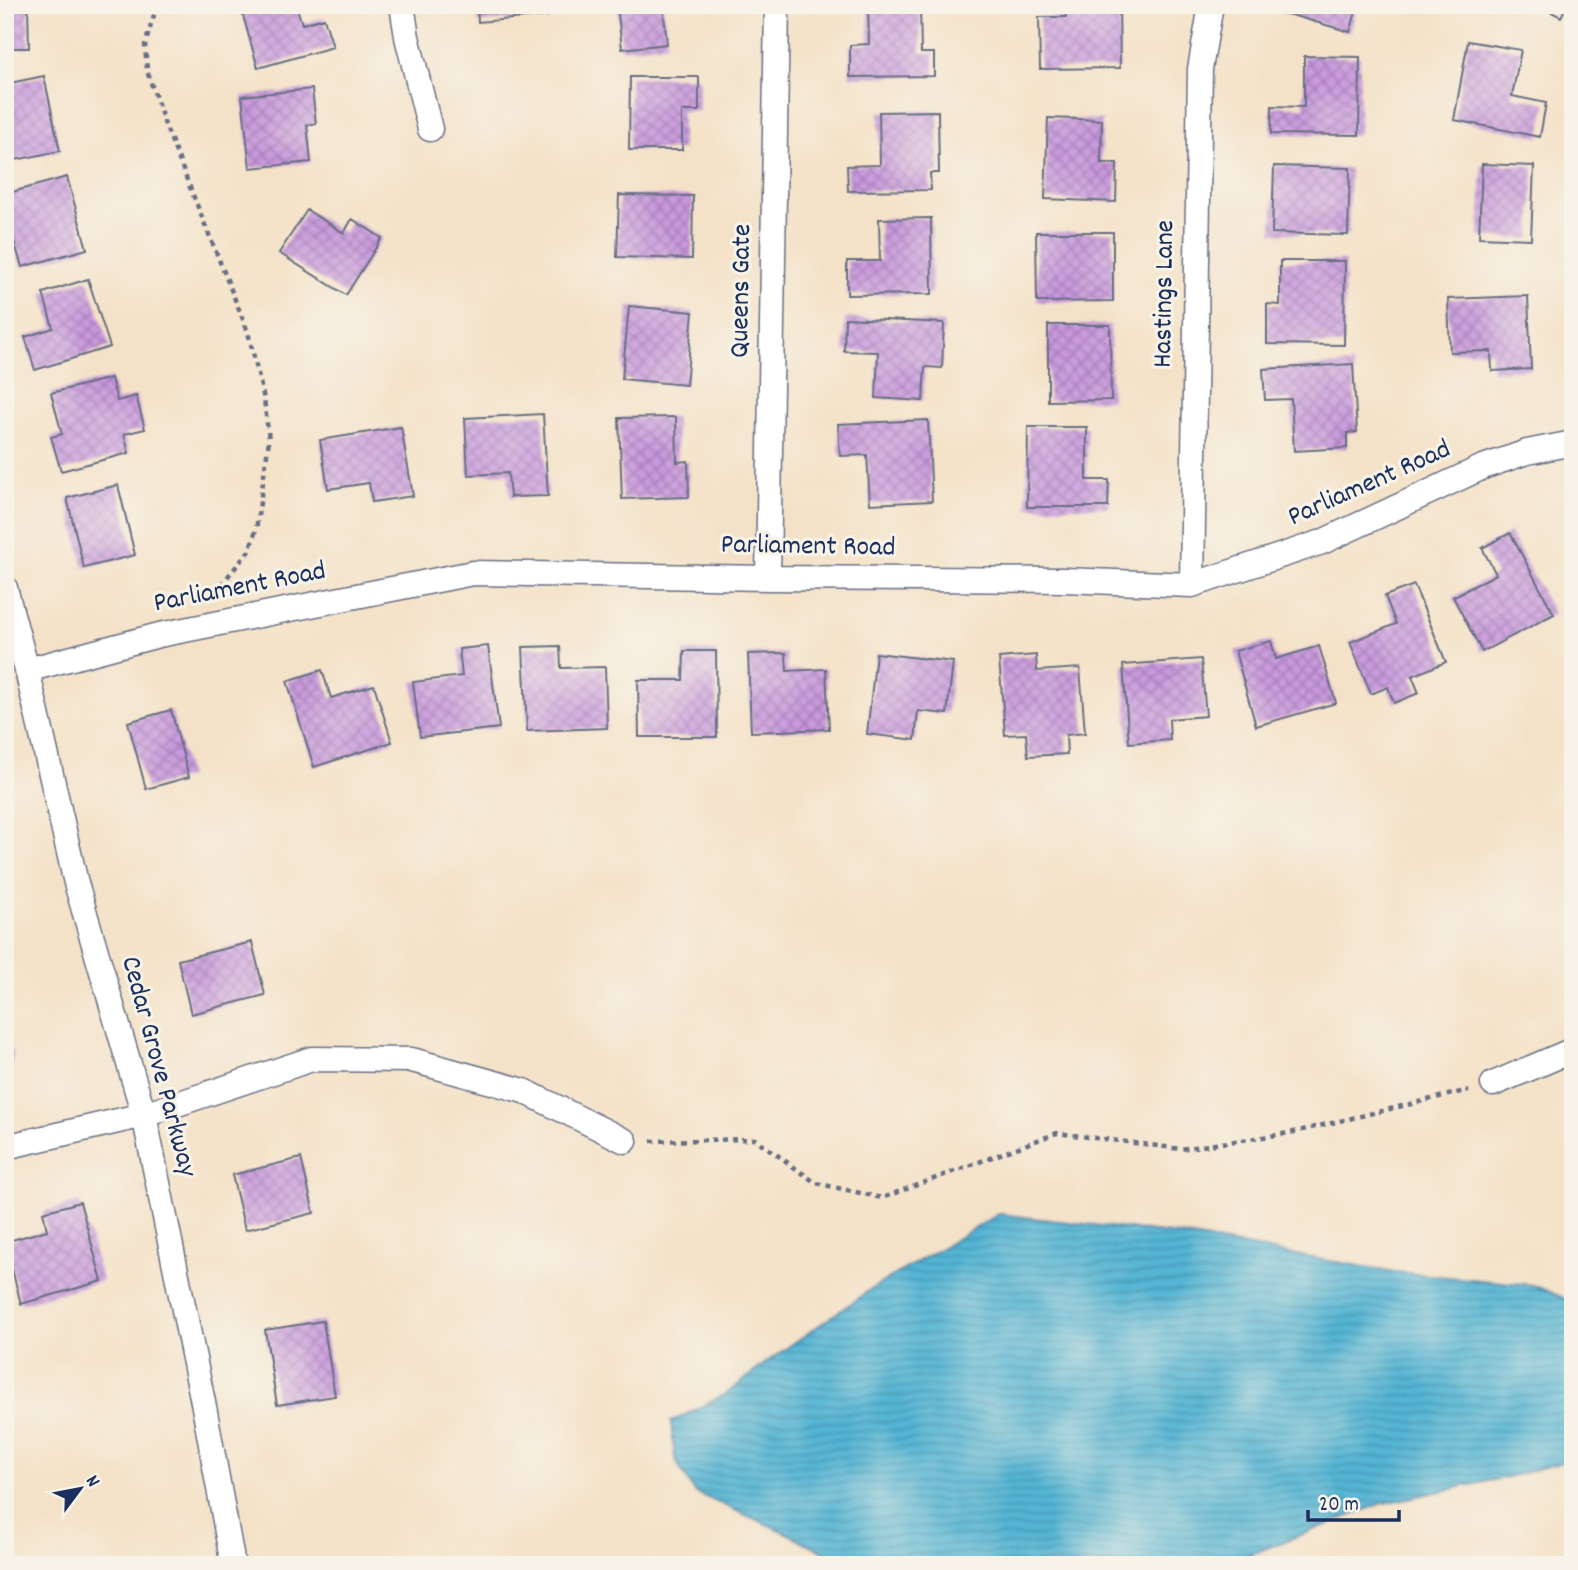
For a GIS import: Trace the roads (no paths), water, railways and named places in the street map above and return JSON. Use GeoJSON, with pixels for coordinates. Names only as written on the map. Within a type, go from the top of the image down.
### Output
{"type":"FeatureCollection","features":[{"type":"Feature","properties":{"kind":"street"},"geometry":{"type":"LineString","coordinates":[[402,5],[407,37],[430,129]]}},
{"type":"Feature","properties":{"kind":"street","name":"Queens Gate"},"geometry":{"type":"LineString","coordinates":[[768,578],[777,5]]}},
{"type":"Feature","properties":{"kind":"street","name":"Hastings Lane"},"geometry":{"type":"LineString","coordinates":[[1192,585],[1200,69],[1211,5]]}},
{"type":"Feature","properties":{"kind":"street","name":"Parliament Road"},"geometry":{"type":"LineString","coordinates":[[27,670],[80,654],[209,625],[473,573],[1064,580],[1192,585],[1322,542],[1483,467],[1527,452],[1573,443]]}},
{"type":"Feature","properties":{"kind":"street","name":"Cedar Grove Parkway"},"geometry":{"type":"LineString","coordinates":[[5,588],[27,670],[76,883],[144,1115],[203,1399],[233,1565]]}},
{"type":"Feature","properties":{"kind":"street"},"geometry":{"type":"LineString","coordinates":[[1493,1084],[1573,1050]]}},
{"type":"Feature","properties":{"kind":"street"},"geometry":{"type":"LineString","coordinates":[[5,1147],[144,1115],[312,1059],[412,1060],[524,1091],[625,1141]]}},
{"type":"Feature","properties":{"kind":"water"},"geometry":{"type":"Polygon","coordinates":[[[999,1214],[1180,1235],[1395,1272],[1533,1285],[1573,1302],[1573,1459],[1512,1476],[1380,1504],[1223,1565],[849,1565],[791,1535],[694,1492],[675,1459],[671,1422],[726,1394],[871,1289],[999,1214]]]}}]}
